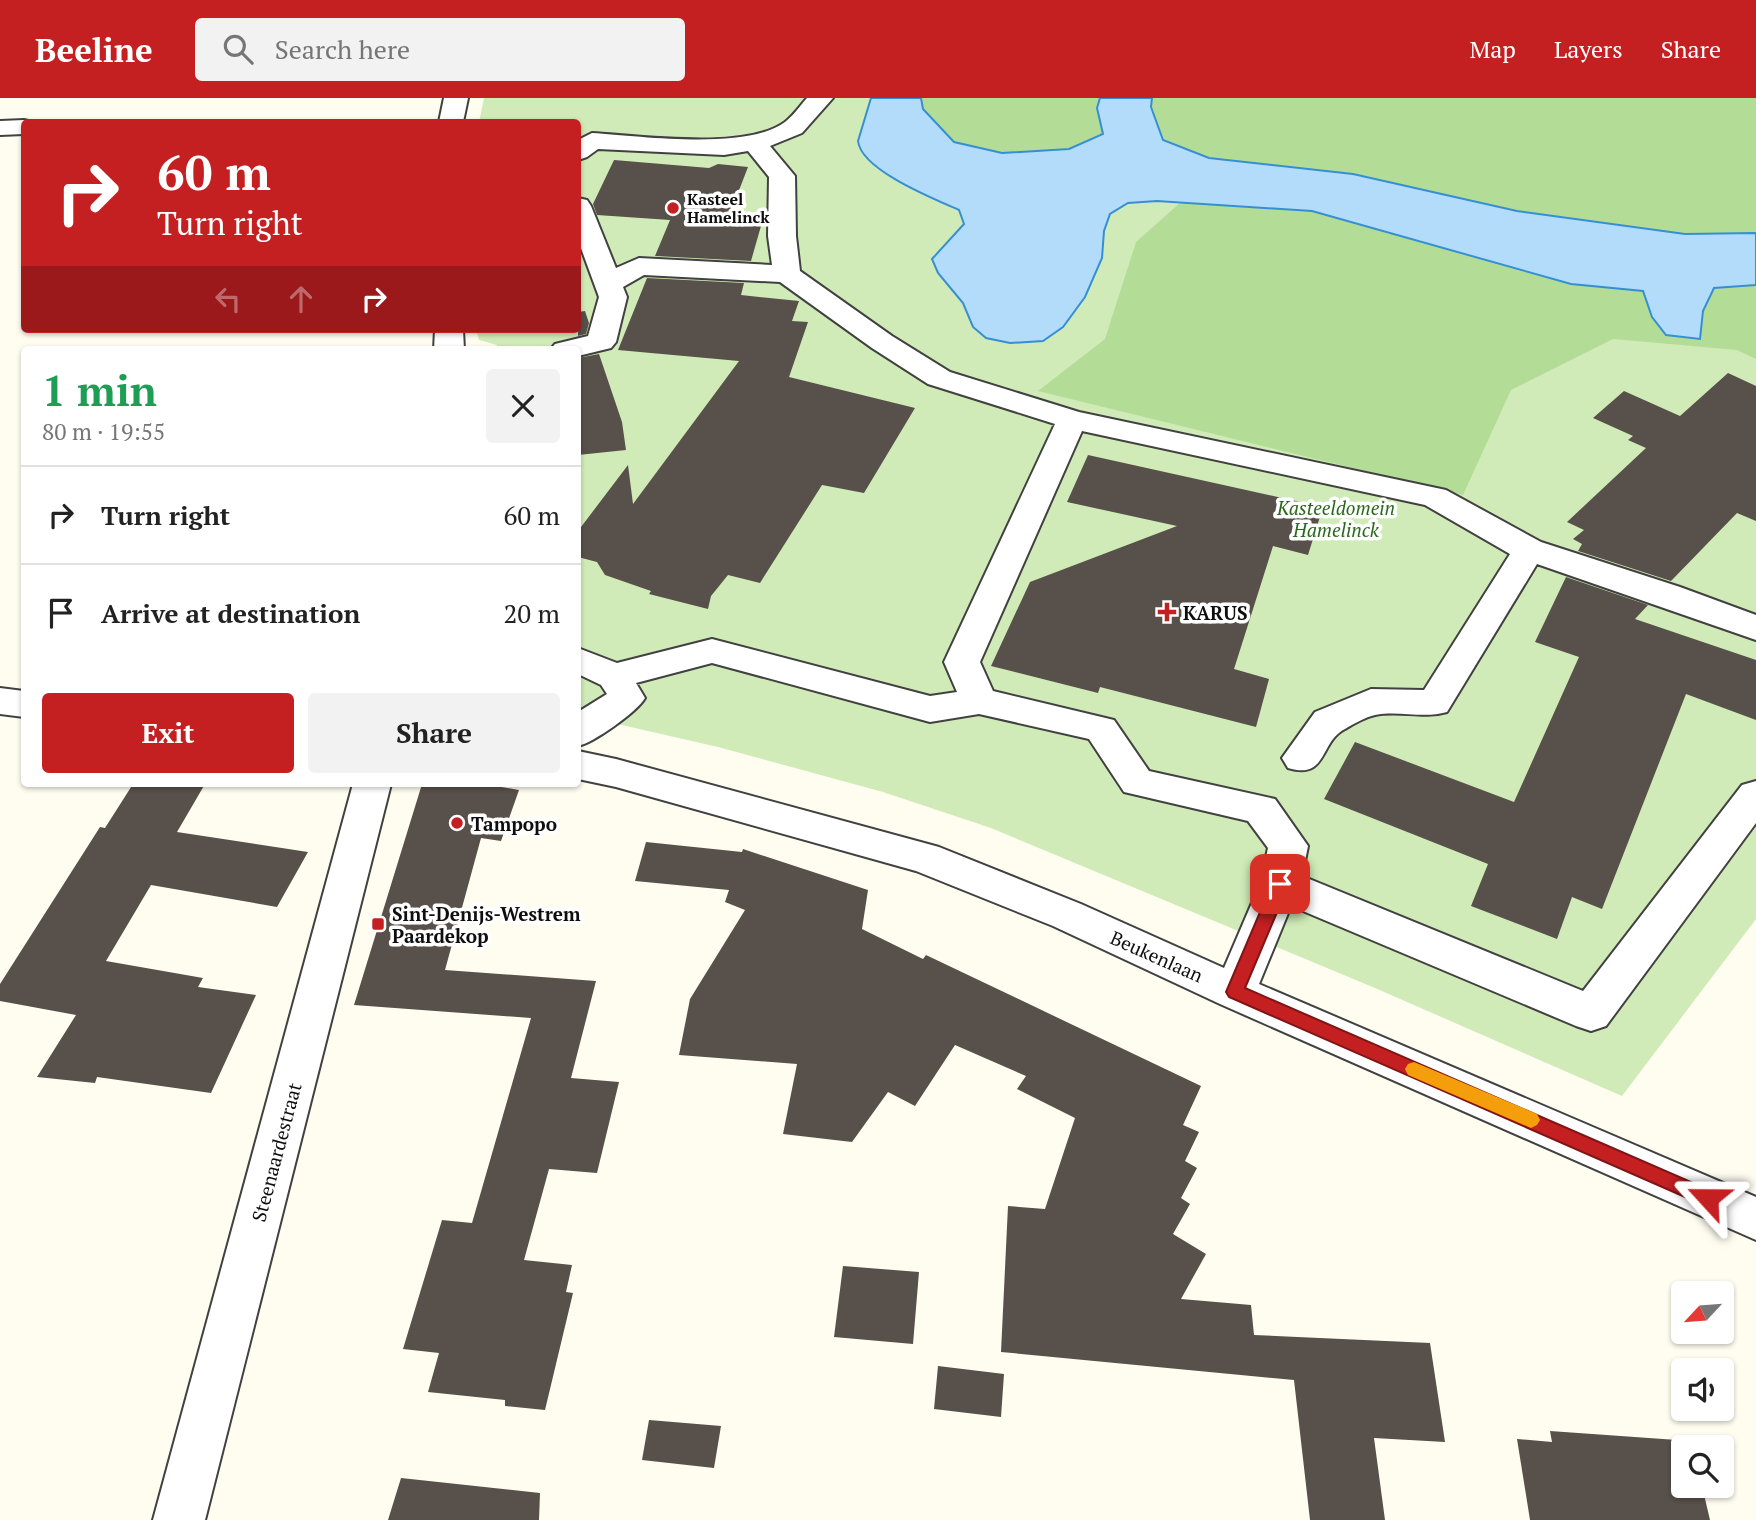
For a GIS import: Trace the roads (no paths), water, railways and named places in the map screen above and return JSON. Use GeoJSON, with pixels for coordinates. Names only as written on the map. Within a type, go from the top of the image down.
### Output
{"type":"FeatureCollection","features":[{"type":"Feature","properties":{"kind":"street"},"geometry":{"type":"LineString","coordinates":[[451,119],[456,98]]}},
{"type":"Feature","properties":{"kind":"street"},"geometry":{"type":"LineString","coordinates":[[581,150],[592,141],[724,147],[754,144],[793,128],[821,98]]}},
{"type":"Feature","properties":{"kind":"street"},"geometry":{"type":"LineString","coordinates":[[0,128],[21,127]]}},
{"type":"Feature","properties":{"kind":"street"},"geometry":{"type":"LineString","coordinates":[[754,144],[782,176],[782,236],[787,274]]}},
{"type":"Feature","properties":{"kind":"street"},"geometry":{"type":"LineString","coordinates":[[581,214],[613,297],[601,342],[581,346]]}},
{"type":"Feature","properties":{"kind":"street"},"geometry":{"type":"LineString","coordinates":[[608,284],[639,266],[787,274],[882,342],[939,378],[1072,420],[1435,496],[1529,550],[1668,595],[1756,628]]}},
{"type":"Feature","properties":{"kind":"street"},"geometry":{"type":"LineString","coordinates":[[979,701],[962,662],[1072,420]]}},
{"type":"Feature","properties":{"kind":"street"},"geometry":{"type":"LineString","coordinates":[[1301,758],[1328,721],[1371,702],[1434,703],[1529,550]]}},
{"type":"Feature","properties":{"kind":"street"},"geometry":{"type":"LineString","coordinates":[[614,676],[712,651],[930,709],[979,701],[1101,729],[1137,782],[1261,809],[1288,846],[1280,884],[1235,992]]}},
{"type":"Feature","properties":{"kind":"street"},"geometry":{"type":"LineString","coordinates":[[581,661],[614,676],[627,698],[581,729]]}},
{"type":"Feature","properties":{"kind":"street"},"geometry":{"type":"LineString","coordinates":[[0,701],[21,704]]}},
{"type":"Feature","properties":{"kind":"street","name":"Beukenlaan"},"geometry":{"type":"LineString","coordinates":[[581,766],[616,772],[925,858],[1067,915],[1235,992],[1756,1219]]}},
{"type":"Feature","properties":{"kind":"street","name":"Steenaardestraat"},"geometry":{"type":"LineString","coordinates":[[179,1520],[371,787]]}},
{"type":"Feature","properties":{"kind":"street"},"geometry":{"type":"LineString","coordinates":[[1280,884],[1591,1013],[1756,795]]}},
{"type":"Feature","properties":{"kind":"water"},"geometry":{"type":"Polygon","coordinates":[[[871,98],[921,98],[923,109],[954,142],[1002,153],[1069,149],[1103,134],[1097,108],[1100,98],[1152,98],[1151,107],[1163,140],[1209,158],[1353,174],[1517,211],[1685,234],[1756,233],[1756,285],[1714,288],[1703,311],[1700,339],[1666,335],[1652,317],[1643,291],[1571,284],[1312,211],[1157,201],[1128,203],[1110,214],[1104,231],[1102,258],[1085,297],[1063,327],[1043,341],[1010,343],[986,338],[973,327],[963,303],[938,273],[932,259],[964,224],[959,210],[900,182],[885,173],[862,152],[858,141],[871,98]]]}},
{"type":"Feature","properties":{"kind":"place","name":"Kasteel Hamelinck"},"geometry":{"type":"Point","coordinates":[673,208]}},
{"type":"Feature","properties":{"kind":"place","name":"KARUS"},"geometry":{"type":"Point","coordinates":[1167,612]}},
{"type":"Feature","properties":{"kind":"place","name":"Tampopo"},"geometry":{"type":"Point","coordinates":[457,823]}},
{"type":"Feature","properties":{"kind":"place","name":"Sint-Denijs-Westrem Paardekop"},"geometry":{"type":"Point","coordinates":[378,924]}},
{"type":"Feature","properties":{"kind":"park label","name":"Kasteeldomein Hamelinck"},"geometry":{"type":"Point","coordinates":[1336,518]}}]}
